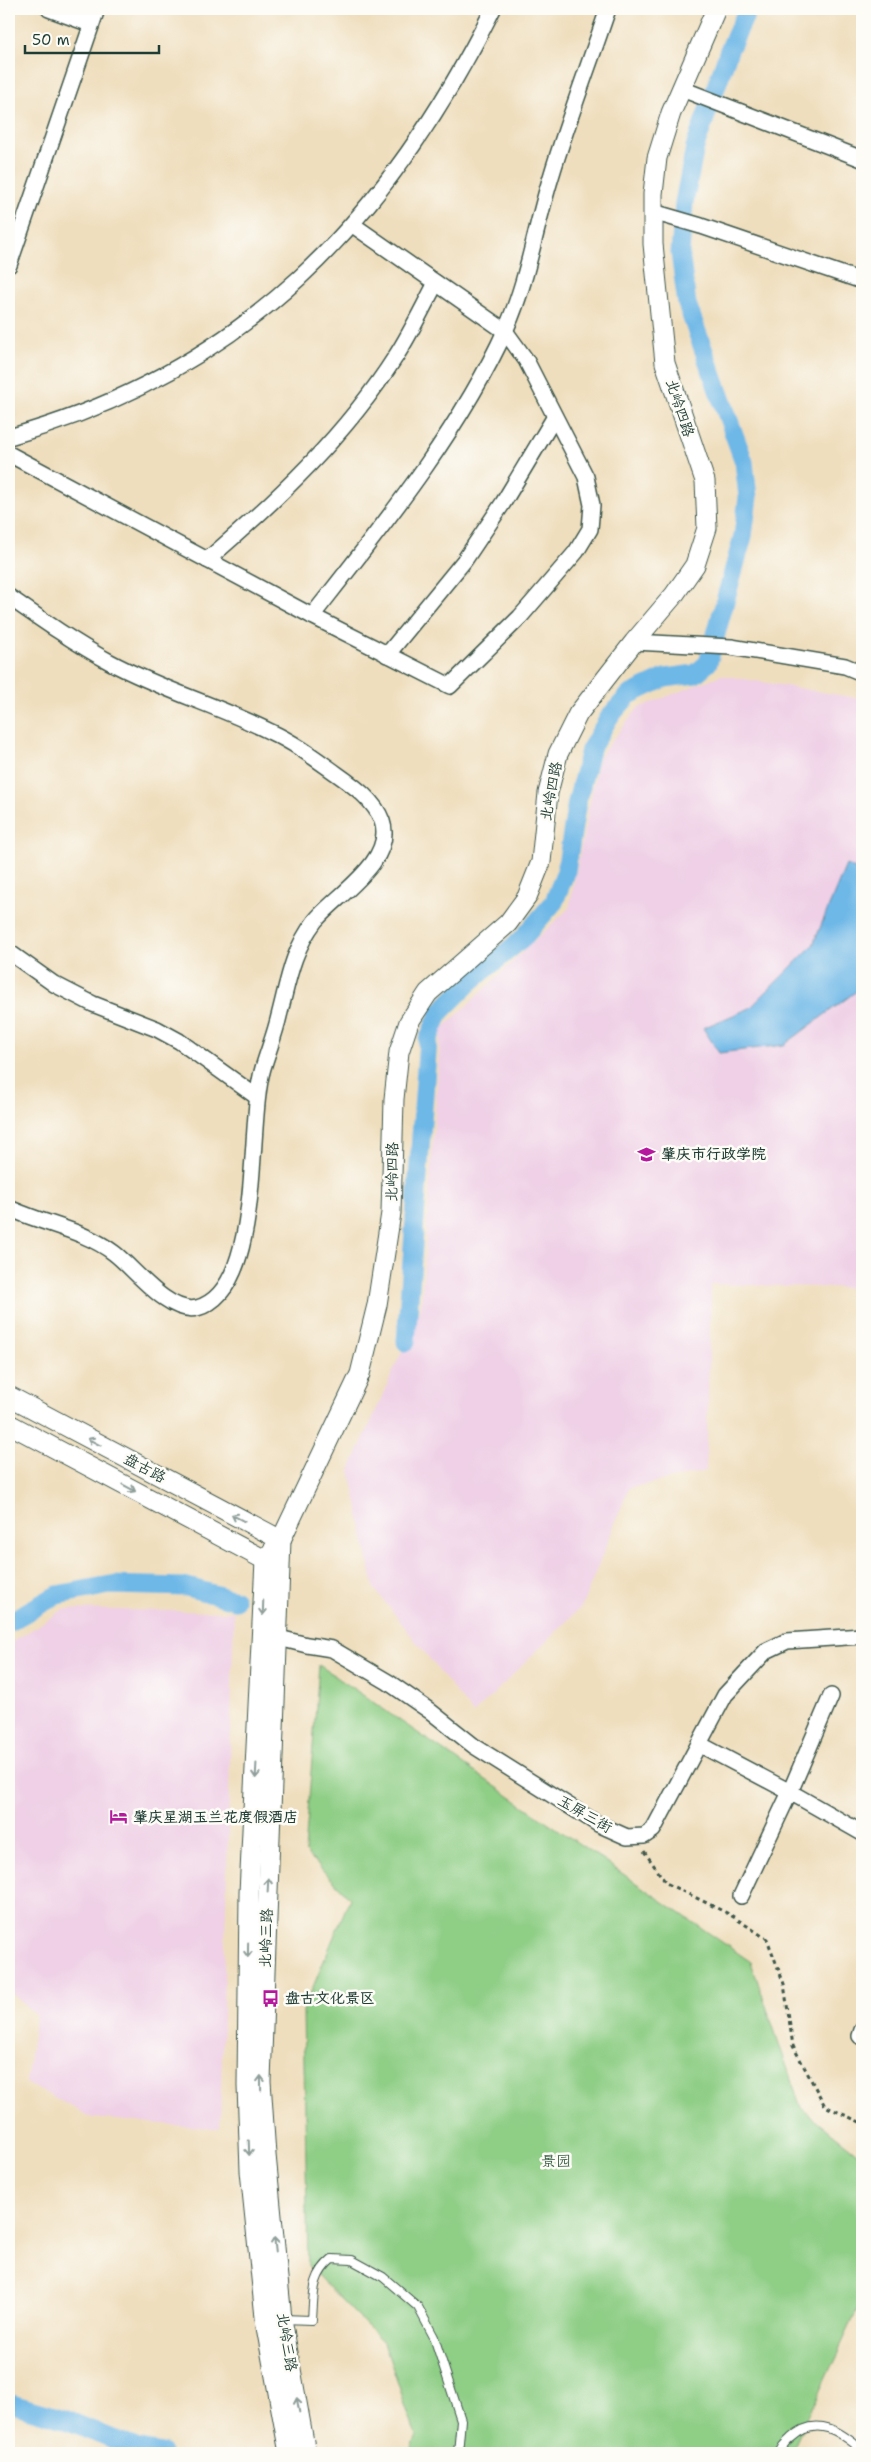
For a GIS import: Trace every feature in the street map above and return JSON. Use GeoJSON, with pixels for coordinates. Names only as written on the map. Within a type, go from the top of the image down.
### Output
{"type":"FeatureCollection","features":[{"type":"Feature","properties":{"kind":"street"},"geometry":{"type":"LineString","coordinates":[[49,9],[90,24]]}},
{"type":"Feature","properties":{"kind":"street"},"geometry":{"type":"LineString","coordinates":[[9,265],[90,24],[97,9]]}},
{"type":"Feature","properties":{"kind":"street"},"geometry":{"type":"LineString","coordinates":[[9,437],[38,429],[110,400],[171,372],[229,337],[272,303],[316,264],[353,224],[403,162],[444,101],[493,9]]}},
{"type":"Feature","properties":{"kind":"street"},"geometry":{"type":"LineString","coordinates":[[312,616],[371,541],[422,470],[457,418],[505,330],[520,296],[551,178],[608,9]]}},
{"type":"Feature","properties":{"kind":"street","name":"北岭四路"},"geometry":{"type":"LineString","coordinates":[[265,1560],[281,1540],[360,1374],[377,1304],[391,1213],[394,1099],[399,1052],[409,1022],[428,993],[508,923],[527,897],[541,862],[548,793],[558,754],[578,714],[634,642],[674,595],[694,565],[707,528],[704,481],[665,363],[652,244],[657,158],[688,92],[716,9]]}},
{"type":"Feature","properties":{"kind":"street"},"geometry":{"type":"LineString","coordinates":[[688,92],[862,159]]}},
{"type":"Feature","properties":{"kind":"street"},"geometry":{"type":"LineString","coordinates":[[653,212],[702,226],[862,281]]}},
{"type":"Feature","properties":{"kind":"street"},"geometry":{"type":"LineString","coordinates":[[9,454],[312,616],[450,686],[520,617],[576,552],[590,529],[592,505],[586,477],[554,418],[526,360],[505,330],[353,224]]}},
{"type":"Feature","properties":{"kind":"street"},"geometry":{"type":"LineString","coordinates":[[207,560],[251,522],[308,466],[356,411],[397,356],[436,282]]}},
{"type":"Feature","properties":{"kind":"street"},"geometry":{"type":"LineString","coordinates":[[388,655],[464,561],[503,503],[554,418]]}},
{"type":"Feature","properties":{"kind":"street"},"geometry":{"type":"LineString","coordinates":[[9,597],[53,628],[110,662],[196,701],[269,731],[300,747],[354,785],[374,806],[383,822],[384,839],[377,856],[363,874],[316,919],[302,940],[292,962],[257,1097],[246,1228],[233,1274],[220,1292],[207,1304],[194,1309],[178,1306],[163,1298],[115,1254],[100,1244],[9,1208]]}},
{"type":"Feature","properties":{"kind":"street"},"geometry":{"type":"LineString","coordinates":[[634,642],[731,647],[845,666],[862,672]]}},
{"type":"Feature","properties":{"kind":"street"},"geometry":{"type":"LineString","coordinates":[[9,952],[70,992],[128,1019],[157,1028],[179,1041],[257,1097]]}},
{"type":"Feature","properties":{"kind":"street","name":"盘古路"},"geometry":{"type":"LineString","coordinates":[[9,1396],[281,1540]]}},
{"type":"Feature","properties":{"kind":"street","name":"盘古路"},"geometry":{"type":"LineString","coordinates":[[9,1424],[265,1560]]}},
{"type":"Feature","properties":{"kind":"street","name":"北岭三路"},"geometry":{"type":"LineString","coordinates":[[281,1540],[279,1638],[261,2081],[266,2155],[282,2319],[306,2453]]}},
{"type":"Feature","properties":{"kind":"street","name":"北岭三路"},"geometry":{"type":"LineString","coordinates":[[265,1560],[249,1893],[247,2086],[250,2171],[266,2327],[289,2453]]}},
{"type":"Feature","properties":{"kind":"street","name":"玉屏三街"},"geometry":{"type":"LineString","coordinates":[[279,1638],[332,1649],[388,1682],[430,1711],[474,1746],[598,1824],[627,1836],[644,1836],[653,1830],[725,1695],[766,1650],[787,1641],[862,1636]]}},
{"type":"Feature","properties":{"kind":"street"},"geometry":{"type":"LineString","coordinates":[[741,1896],[790,1792],[831,1696]]}},
{"type":"Feature","properties":{"kind":"street"},"geometry":{"type":"LineString","coordinates":[[699,1744],[862,1833]]}},
{"type":"Feature","properties":{"kind":"lane"},"geometry":{"type":"LineString","coordinates":[[282,2319],[312,2320],[315,2283],[322,2267],[332,2259],[352,2260],[383,2278],[418,2308],[434,2337],[461,2420],[458,2453]]}},
{"type":"Feature","properties":{"kind":"lane"},"geometry":{"type":"LineString","coordinates":[[780,2453],[781,2448],[796,2434],[819,2426],[840,2431],[862,2450]]}},
{"type":"Feature","properties":{"kind":"path"},"geometry":{"type":"LineString","coordinates":[[640,1846],[666,1883],[728,1914],[767,1939],[784,1984],[792,2046],[825,2106],[862,2123]]}},
{"type":"Feature","properties":{"kind":"shaded area","name":"肇庆市行政学院"},"geometry":{"type":"Polygon","coordinates":[[[721,675],[862,699],[862,1279],[858,1288],[711,1284],[706,1471],[629,1488],[582,1606],[473,1714],[374,1588],[350,1470],[421,1307],[441,1030],[569,908],[599,757],[638,708],[721,675]]]}},
{"type":"Feature","properties":{"kind":"shaded area","name":"肇庆星湖玉兰花度假酒店"},"geometry":{"type":"Polygon","coordinates":[[[64,1609],[234,1612],[220,2129],[93,2118],[26,2083],[36,2015],[9,1991],[9,1644],[64,1609]]]}},
{"type":"Feature","properties":{"kind":"green space","name":"景园"},"geometry":{"type":"Polygon","coordinates":[[[319,1665],[751,1962],[801,2108],[862,2157],[862,2300],[791,2453],[409,2453],[416,2436],[384,2343],[308,2266],[303,2011],[350,1898],[305,1852],[319,1665]]]}},
{"type":"Feature","properties":{"kind":"water"},"geometry":{"type":"Polygon","coordinates":[[[846,865],[862,872],[862,987],[784,1045],[719,1053],[703,1028],[750,1008],[813,945],[846,865]]]}},
{"type":"Feature","properties":{"kind":"waterway"},"geometry":{"type":"LineString","coordinates":[[406,1342],[428,1040],[440,1012],[469,983],[523,938],[554,902],[566,871],[577,802],[590,750],[610,716],[629,695],[665,678],[695,674],[708,663],[743,536],[748,497],[744,462],[687,304],[680,253],[684,203],[695,147],[729,50],[748,9]]}},
{"type":"Feature","properties":{"kind":"waterway"},"geometry":{"type":"LineString","coordinates":[[9,1622],[57,1595],[110,1585],[187,1587],[235,1600]]}},
{"type":"Feature","properties":{"kind":"waterway"},"geometry":{"type":"LineString","coordinates":[[9,2403],[64,2419],[135,2448],[162,2453]]}},
{"type":"Feature","properties":{"kind":"place","name":"肇庆市行政学院"},"geometry":{"type":"Point","coordinates":[647,1154]}},
{"type":"Feature","properties":{"kind":"place","name":"肇庆星湖玉兰花度假酒店"},"geometry":{"type":"Point","coordinates":[119,1817]}},
{"type":"Feature","properties":{"kind":"place","name":"盘古文化景区"},"geometry":{"type":"Point","coordinates":[271,1998]}}]}
